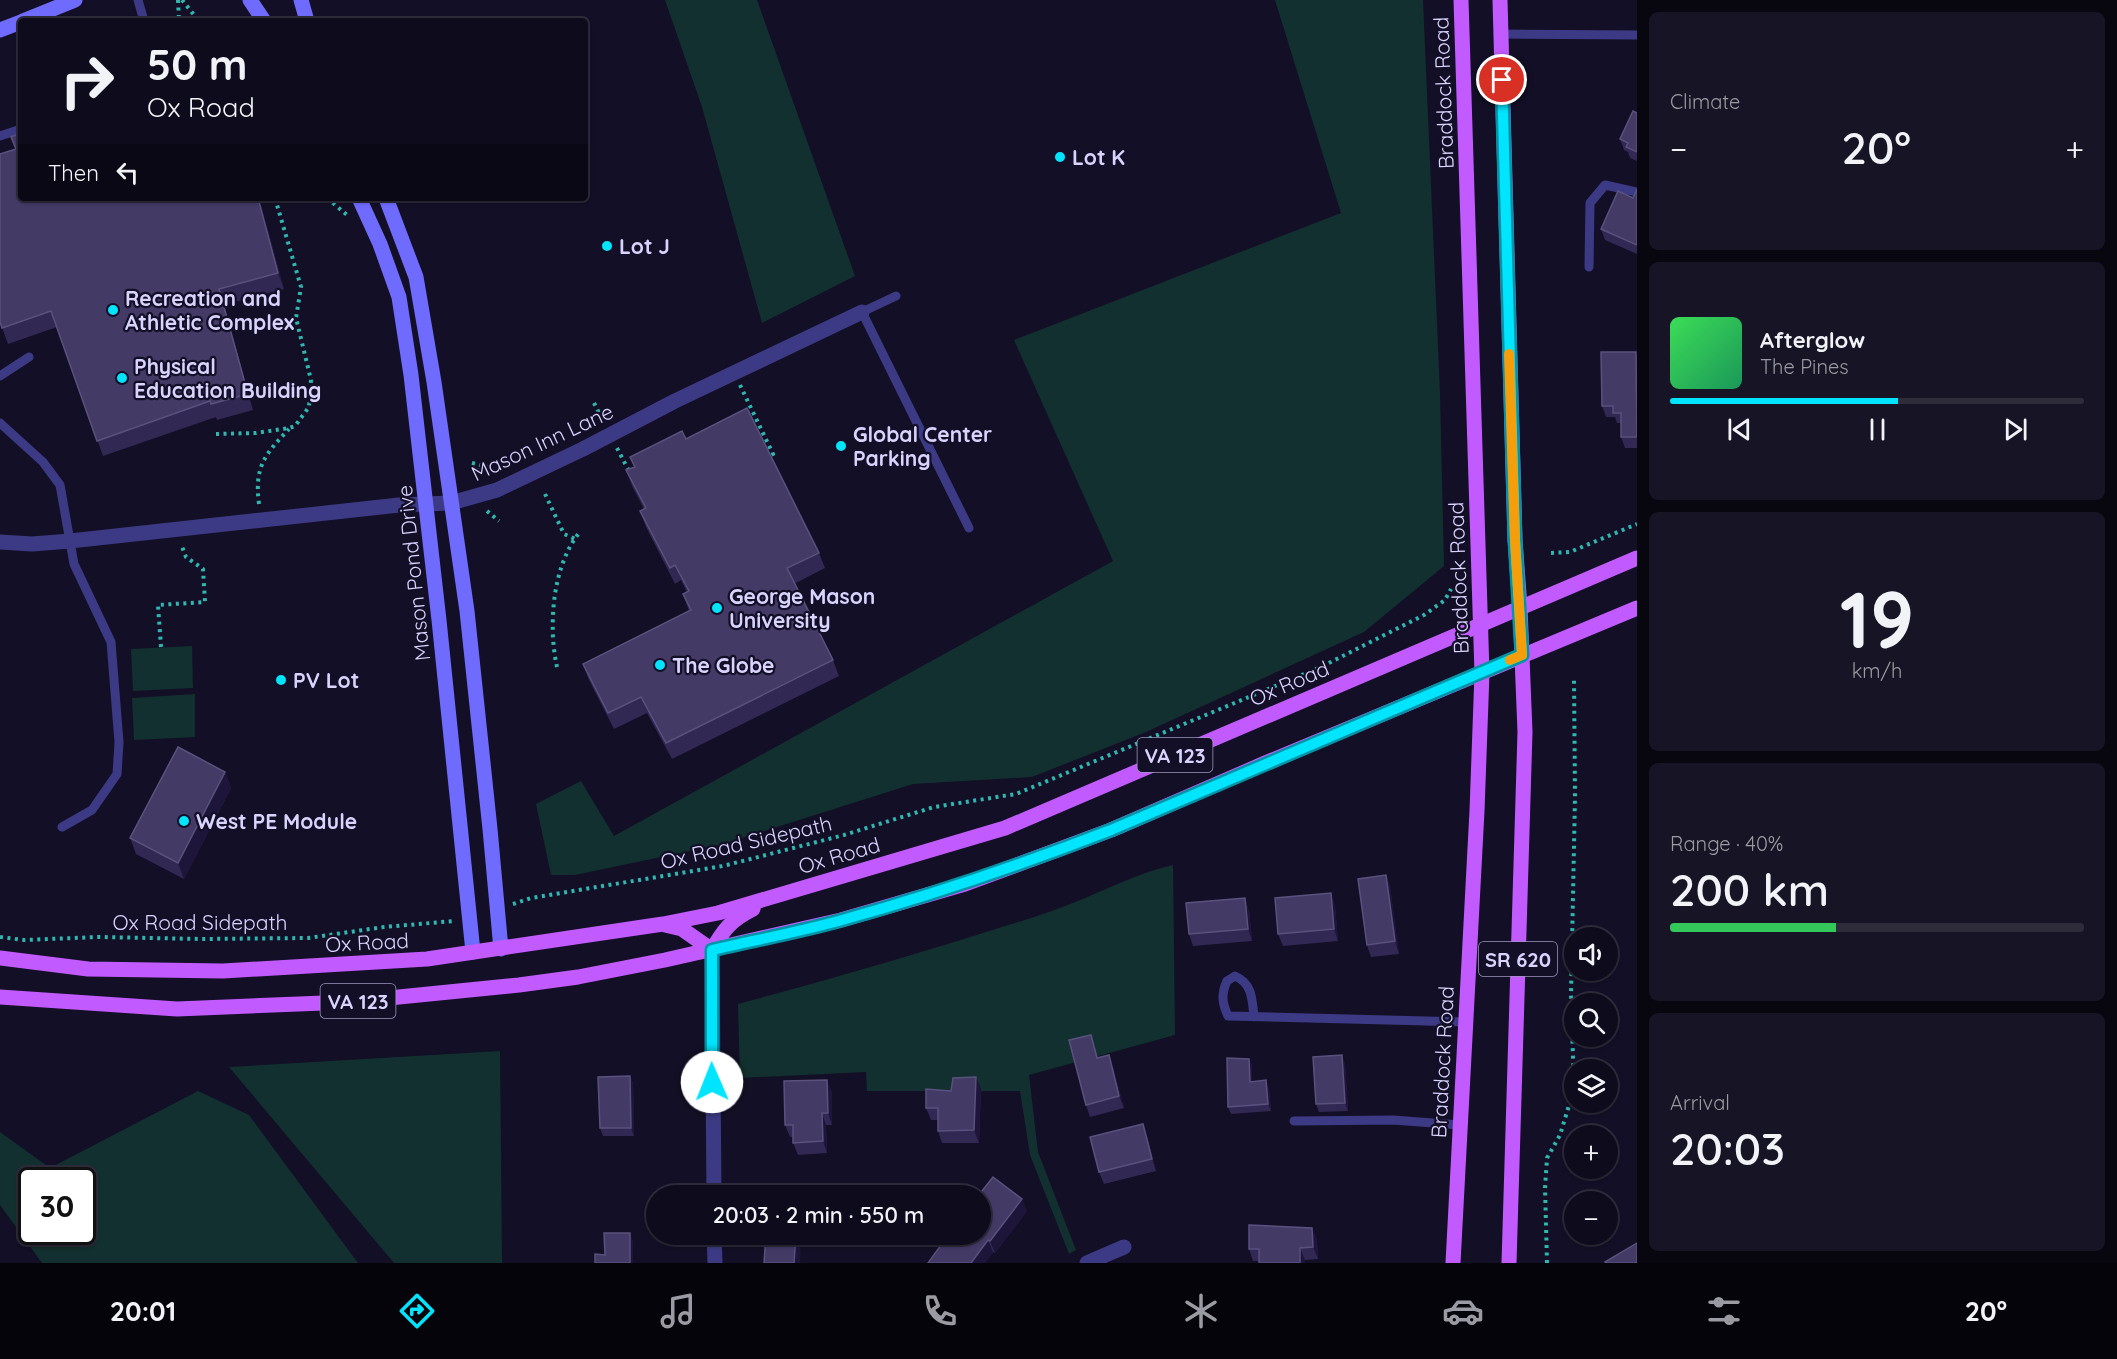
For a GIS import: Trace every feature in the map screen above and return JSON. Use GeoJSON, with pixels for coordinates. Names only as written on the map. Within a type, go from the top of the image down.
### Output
{"type":"FeatureCollection","features":[{"type":"Feature","properties":{"kind":"main road","name":"Braddock Road"},"geometry":{"type":"LineString","coordinates":[[1453,1263],[1482,673],[1461,0]]}},
{"type":"Feature","properties":{"kind":"main road","name":"SR 620"},"geometry":{"type":"LineString","coordinates":[[1500,0],[1515,540],[1525,732],[1509,1263]]}},
{"type":"Feature","properties":{"kind":"main road","name":"Ox Road"},"geometry":{"type":"LineString","coordinates":[[0,958],[88,969],[223,971],[427,959],[663,924],[718,913],[1005,828],[1637,558]]}},
{"type":"Feature","properties":{"kind":"main road","name":"VA 123"},"geometry":{"type":"LineString","coordinates":[[0,997],[177,1009],[348,1002],[578,977],[712,950],[841,920],[965,884],[1111,830],[1637,608]]}},
{"type":"Feature","properties":{"kind":"main road"},"geometry":{"type":"LineString","coordinates":[[663,924],[682,930],[712,950],[724,929],[738,916],[785,893]]}},
{"type":"Feature","properties":{"kind":"street"},"geometry":{"type":"LineString","coordinates":[[30,18],[75,0]]}},
{"type":"Feature","properties":{"kind":"street"},"geometry":{"type":"LineString","coordinates":[[250,0],[262,18]]}},
{"type":"Feature","properties":{"kind":"street"},"geometry":{"type":"LineString","coordinates":[[301,0],[306,18]]}},
{"type":"Feature","properties":{"kind":"street"},"geometry":{"type":"LineString","coordinates":[[0,30],[18,23]]}},
{"type":"Feature","properties":{"kind":"street","name":"Mason Pond Drive"},"geometry":{"type":"LineString","coordinates":[[360,201],[380,244],[399,297],[411,375],[473,952]]}},
{"type":"Feature","properties":{"kind":"street"},"geometry":{"type":"LineString","coordinates":[[387,201],[416,277],[451,503],[467,610],[501,949]]}},
{"type":"Feature","properties":{"kind":"street","name":"Mason Inn Lane"},"geometry":{"type":"LineString","coordinates":[[0,542],[32,544],[70,541],[426,503],[451,503],[507,485],[675,401],[862,312]]}},
{"type":"Feature","properties":{"kind":"street"},"geometry":{"type":"LineString","coordinates":[[712,950],[714,1185]]}},
{"type":"Feature","properties":{"kind":"street"},"geometry":{"type":"LineString","coordinates":[[714,1245],[715,1263]]}},
{"type":"Feature","properties":{"kind":"street"},"geometry":{"type":"LineString","coordinates":[[1087,1263],[1124,1247]]}},
{"type":"Feature","properties":{"kind":"lane"},"geometry":{"type":"LineString","coordinates":[[138,0],[143,18]]}},
{"type":"Feature","properties":{"kind":"lane"},"geometry":{"type":"LineString","coordinates":[[1500,34],[1637,35]]}},
{"type":"Feature","properties":{"kind":"lane"},"geometry":{"type":"LineString","coordinates":[[0,136],[18,130]]}},
{"type":"Feature","properties":{"kind":"lane"},"geometry":{"type":"LineString","coordinates":[[1589,267],[1590,203],[1605,185],[1637,192]]}},
{"type":"Feature","properties":{"kind":"lane","name":"Mason Inn Lane"},"geometry":{"type":"LineString","coordinates":[[862,312],[896,296]]}},
{"type":"Feature","properties":{"kind":"lane"},"geometry":{"type":"LineString","coordinates":[[862,312],[969,528]]}},
{"type":"Feature","properties":{"kind":"lane"},"geometry":{"type":"LineString","coordinates":[[0,376],[29,357]]}},
{"type":"Feature","properties":{"kind":"lane"},"geometry":{"type":"LineString","coordinates":[[0,423],[43,462],[60,485],[74,564],[111,642],[119,742],[117,774],[92,810],[62,827]]}},
{"type":"Feature","properties":{"kind":"lane"},"geometry":{"type":"LineString","coordinates":[[1254,1017],[1249,987],[1235,976],[1227,981],[1222,992],[1223,1005],[1228,1016],[1254,1017],[1466,1022]]}},
{"type":"Feature","properties":{"kind":"lane"},"geometry":{"type":"LineString","coordinates":[[1294,1121],[1393,1120],[1460,1125]]}},
{"type":"Feature","properties":{"kind":"path"},"geometry":{"type":"LineString","coordinates":[[179,18],[180,0]]}},
{"type":"Feature","properties":{"kind":"path"},"geometry":{"type":"LineString","coordinates":[[180,0],[196,18]]}},
{"type":"Feature","properties":{"kind":"path"},"geometry":{"type":"LineString","coordinates":[[216,434],[256,433],[289,428],[295,426],[309,407],[311,380],[296,318],[302,287],[276,201]]}},
{"type":"Feature","properties":{"kind":"path"},"geometry":{"type":"LineString","coordinates":[[331,201],[347,215]]}},
{"type":"Feature","properties":{"kind":"path"},"geometry":{"type":"LineString","coordinates":[[738,382],[773,454],[769,456]]}},
{"type":"Feature","properties":{"kind":"path"},"geometry":{"type":"LineString","coordinates":[[594,403],[605,424]]}},
{"type":"Feature","properties":{"kind":"path"},"geometry":{"type":"LineString","coordinates":[[263,521],[257,491],[258,474],[262,460],[289,428]]}},
{"type":"Feature","properties":{"kind":"path"},"geometry":{"type":"LineString","coordinates":[[616,444],[632,477]]}},
{"type":"Feature","properties":{"kind":"path"},"geometry":{"type":"LineString","coordinates":[[472,463],[488,467]]}},
{"type":"Feature","properties":{"kind":"path"},"geometry":{"type":"LineString","coordinates":[[477,471],[480,465]]}},
{"type":"Feature","properties":{"kind":"path"},"geometry":{"type":"LineString","coordinates":[[545,494],[564,534],[574,539]]}},
{"type":"Feature","properties":{"kind":"path"},"geometry":{"type":"LineString","coordinates":[[487,511],[499,521]]}},
{"type":"Feature","properties":{"kind":"path"},"geometry":{"type":"LineString","coordinates":[[1551,553],[1570,552],[1637,524]]}},
{"type":"Feature","properties":{"kind":"path"},"geometry":{"type":"LineString","coordinates":[[161,647],[159,605],[205,602],[203,569],[186,556],[173,530]]}},
{"type":"Feature","properties":{"kind":"path"},"geometry":{"type":"LineString","coordinates":[[557,667],[552,628],[555,598],[561,569],[574,539],[579,534]]}},
{"type":"Feature","properties":{"kind":"path","name":"Ox Road Sidepath"},"geometry":{"type":"LineString","coordinates":[[497,908],[531,898],[723,867],[844,835],[934,807],[1016,794],[1322,667],[1424,615],[1445,600],[1451,588]]}},
{"type":"Feature","properties":{"kind":"path"},"geometry":{"type":"LineString","coordinates":[[1547,1263],[1545,1188],[1547,1158],[1560,1135],[1574,1089],[1570,995],[1575,796],[1574,679]]}},
{"type":"Feature","properties":{"kind":"path","name":"Ox Road Sidepath"},"geometry":{"type":"LineString","coordinates":[[0,937],[24,940],[99,937],[308,938],[384,927],[446,923],[470,917]]}},
{"type":"Feature","properties":{"kind":"green space"},"geometry":{"type":"Polygon","coordinates":[[[665,0],[757,0],[855,276],[762,323],[702,107],[665,0]]]}},
{"type":"Feature","properties":{"kind":"green space"},"geometry":{"type":"Polygon","coordinates":[[[1275,0],[1423,0],[1440,393],[1444,566],[1364,632],[1146,732],[1032,777],[913,784],[723,844],[575,875],[551,875],[536,804],[581,781],[614,836],[1113,561],[1014,340],[1341,213],[1275,0]]]}},
{"type":"Feature","properties":{"kind":"green space"},"geometry":{"type":"Polygon","coordinates":[[[192,646],[193,688],[133,691],[131,649],[192,646]]]}},
{"type":"Feature","properties":{"kind":"green space"},"geometry":{"type":"Polygon","coordinates":[[[195,694],[195,737],[134,740],[132,698],[195,694]]]}},
{"type":"Feature","properties":{"kind":"green space"},"geometry":{"type":"Polygon","coordinates":[[[1173,865],[1175,1035],[1029,1075],[1038,1152],[1076,1250],[1069,1254],[1030,1155],[1020,1091],[867,1091],[866,1072],[740,1078],[738,1004],[1010,925],[1173,865]]]}},
{"type":"Feature","properties":{"kind":"green space"},"geometry":{"type":"Polygon","coordinates":[[[500,1051],[502,1263],[394,1263],[229,1067],[500,1051]]]}},
{"type":"Feature","properties":{"kind":"green space"},"geometry":{"type":"Polygon","coordinates":[[[198,1091],[249,1115],[358,1263],[42,1263],[29,1245],[96,1245],[96,1167],[52,1167],[198,1091]]]}},
{"type":"Feature","properties":{"kind":"green space"},"geometry":{"type":"Polygon","coordinates":[[[0,1132],[49,1167],[18,1167],[18,1230],[0,1205],[0,1132]]]}},
{"type":"Feature","properties":{"kind":"building"},"geometry":{"type":"Polygon","coordinates":[[[1633,111],[1637,113],[1637,152],[1626,147],[1628,143],[1620,139],[1633,111]]]}},
{"type":"Feature","properties":{"kind":"building","name":"Recreation and Athletic Complex"},"geometry":{"type":"Polygon","coordinates":[[[18,134],[18,201],[259,201],[278,273],[219,289],[248,394],[211,404],[210,401],[97,441],[51,311],[2,328],[0,322],[0,154],[16,149],[11,137],[18,134]]]}},
{"type":"Feature","properties":{"kind":"building"},"geometry":{"type":"Polygon","coordinates":[[[1637,189],[1637,245],[1601,229],[1618,191],[1633,198],[1637,189]]]}},
{"type":"Feature","properties":{"kind":"building"},"geometry":{"type":"Polygon","coordinates":[[[1601,352],[1636,352],[1637,437],[1621,437],[1621,413],[1613,413],[1613,406],[1602,406],[1601,352]]]}},
{"type":"Feature","properties":{"kind":"building"},"geometry":{"type":"Polygon","coordinates":[[[747,408],[819,553],[787,568],[833,660],[666,743],[641,697],[608,713],[583,664],[691,610],[683,594],[689,591],[675,565],[670,568],[640,511],[646,508],[626,470],[635,467],[630,457],[682,431],[686,439],[747,408]]]}},
{"type":"Feature","properties":{"kind":"building","name":"West PE Module"},"geometry":{"type":"Polygon","coordinates":[[[178,747],[225,772],[178,863],[130,838],[178,747]]]}},
{"type":"Feature","properties":{"kind":"building"},"geometry":{"type":"Polygon","coordinates":[[[1386,875],[1395,941],[1367,945],[1358,879],[1386,875]]]}},
{"type":"Feature","properties":{"kind":"building"},"geometry":{"type":"Polygon","coordinates":[[[1331,893],[1334,929],[1278,934],[1275,898],[1331,893]]]}},
{"type":"Feature","properties":{"kind":"building"},"geometry":{"type":"Polygon","coordinates":[[[1245,898],[1248,929],[1189,934],[1186,903],[1245,898]]]}},
{"type":"Feature","properties":{"kind":"building"},"geometry":{"type":"Polygon","coordinates":[[[1091,1035],[1097,1058],[1109,1055],[1119,1096],[1086,1105],[1069,1040],[1091,1035]]]}},
{"type":"Feature","properties":{"kind":"building"},"geometry":{"type":"Polygon","coordinates":[[[1342,1055],[1345,1103],[1316,1104],[1313,1057],[1342,1055]]]}},
{"type":"Feature","properties":{"kind":"building"},"geometry":{"type":"Polygon","coordinates":[[[1227,1058],[1249,1059],[1250,1082],[1266,1080],[1268,1104],[1228,1107],[1227,1058]]]}},
{"type":"Feature","properties":{"kind":"building"},"geometry":{"type":"Polygon","coordinates":[[[630,1076],[631,1128],[600,1128],[598,1077],[630,1076]]]}},
{"type":"Feature","properties":{"kind":"building"},"geometry":{"type":"Polygon","coordinates":[[[976,1077],[974,1130],[938,1131],[938,1108],[926,1108],[926,1089],[951,1091],[953,1078],[976,1077]]]}},
{"type":"Feature","properties":{"kind":"building"},"geometry":{"type":"Polygon","coordinates":[[[827,1080],[828,1113],[822,1113],[823,1141],[793,1143],[793,1125],[785,1125],[784,1081],[827,1080]]]}},
{"type":"Feature","properties":{"kind":"building"},"geometry":{"type":"Polygon","coordinates":[[[1143,1124],[1152,1159],[1099,1172],[1090,1137],[1143,1124]]]}},
{"type":"Feature","properties":{"kind":"building"},"geometry":{"type":"Polygon","coordinates":[[[993,1177],[1022,1199],[991,1240],[991,1185],[987,1185],[993,1177]]]}},
{"type":"Feature","properties":{"kind":"building"},"geometry":{"type":"Polygon","coordinates":[[[1249,1225],[1312,1228],[1313,1247],[1300,1248],[1300,1263],[1259,1263],[1259,1249],[1249,1249],[1249,1225]]]}},
{"type":"Feature","properties":{"kind":"building"},"geometry":{"type":"Polygon","coordinates":[[[604,1233],[630,1233],[630,1263],[595,1263],[595,1254],[605,1255],[604,1233]]]}},
{"type":"Feature","properties":{"kind":"building"},"geometry":{"type":"Polygon","coordinates":[[[1637,1243],[1637,1263],[1605,1262],[1637,1243]]]}},
{"type":"Feature","properties":{"kind":"building"},"geometry":{"type":"Polygon","coordinates":[[[765,1245],[795,1245],[794,1263],[764,1263],[765,1245]]]}},
{"type":"Feature","properties":{"kind":"building"},"geometry":{"type":"Polygon","coordinates":[[[941,1245],[984,1245],[971,1263],[928,1263],[941,1245]]]}},
{"type":"Feature","properties":{"kind":"slow traffic"},"geometry":{"type":"LineString","coordinates":[[1509,354],[1515,540],[1522,655],[1510,660]]}},
{"type":"Feature","properties":{"kind":"place","name":"Lot K"},"geometry":{"type":"Point","coordinates":[1060,157]}},
{"type":"Feature","properties":{"kind":"place","name":"Lot J"},"geometry":{"type":"Point","coordinates":[607,246]}},
{"type":"Feature","properties":{"kind":"place","name":"Recreation and Athletic Complex"},"geometry":{"type":"Point","coordinates":[113,310]}},
{"type":"Feature","properties":{"kind":"place","name":"Physical Education Building"},"geometry":{"type":"Point","coordinates":[122,378]}},
{"type":"Feature","properties":{"kind":"place","name":"Global Center Parking"},"geometry":{"type":"Point","coordinates":[841,446]}},
{"type":"Feature","properties":{"kind":"place","name":"George Mason University"},"geometry":{"type":"Point","coordinates":[717,608]}},
{"type":"Feature","properties":{"kind":"place","name":"The Globe"},"geometry":{"type":"Point","coordinates":[660,665]}},
{"type":"Feature","properties":{"kind":"place","name":"PV Lot"},"geometry":{"type":"Point","coordinates":[281,680]}},
{"type":"Feature","properties":{"kind":"place","name":"West PE Module"},"geometry":{"type":"Point","coordinates":[184,821]}},
{"type":"Feature","properties":{"kind":"route"},"geometry":{"type":"LineString","coordinates":[[712,1082],[712,950],[841,920],[965,884],[1054,852],[1111,830],[1522,655],[1515,540],[1502,80]]}}]}
